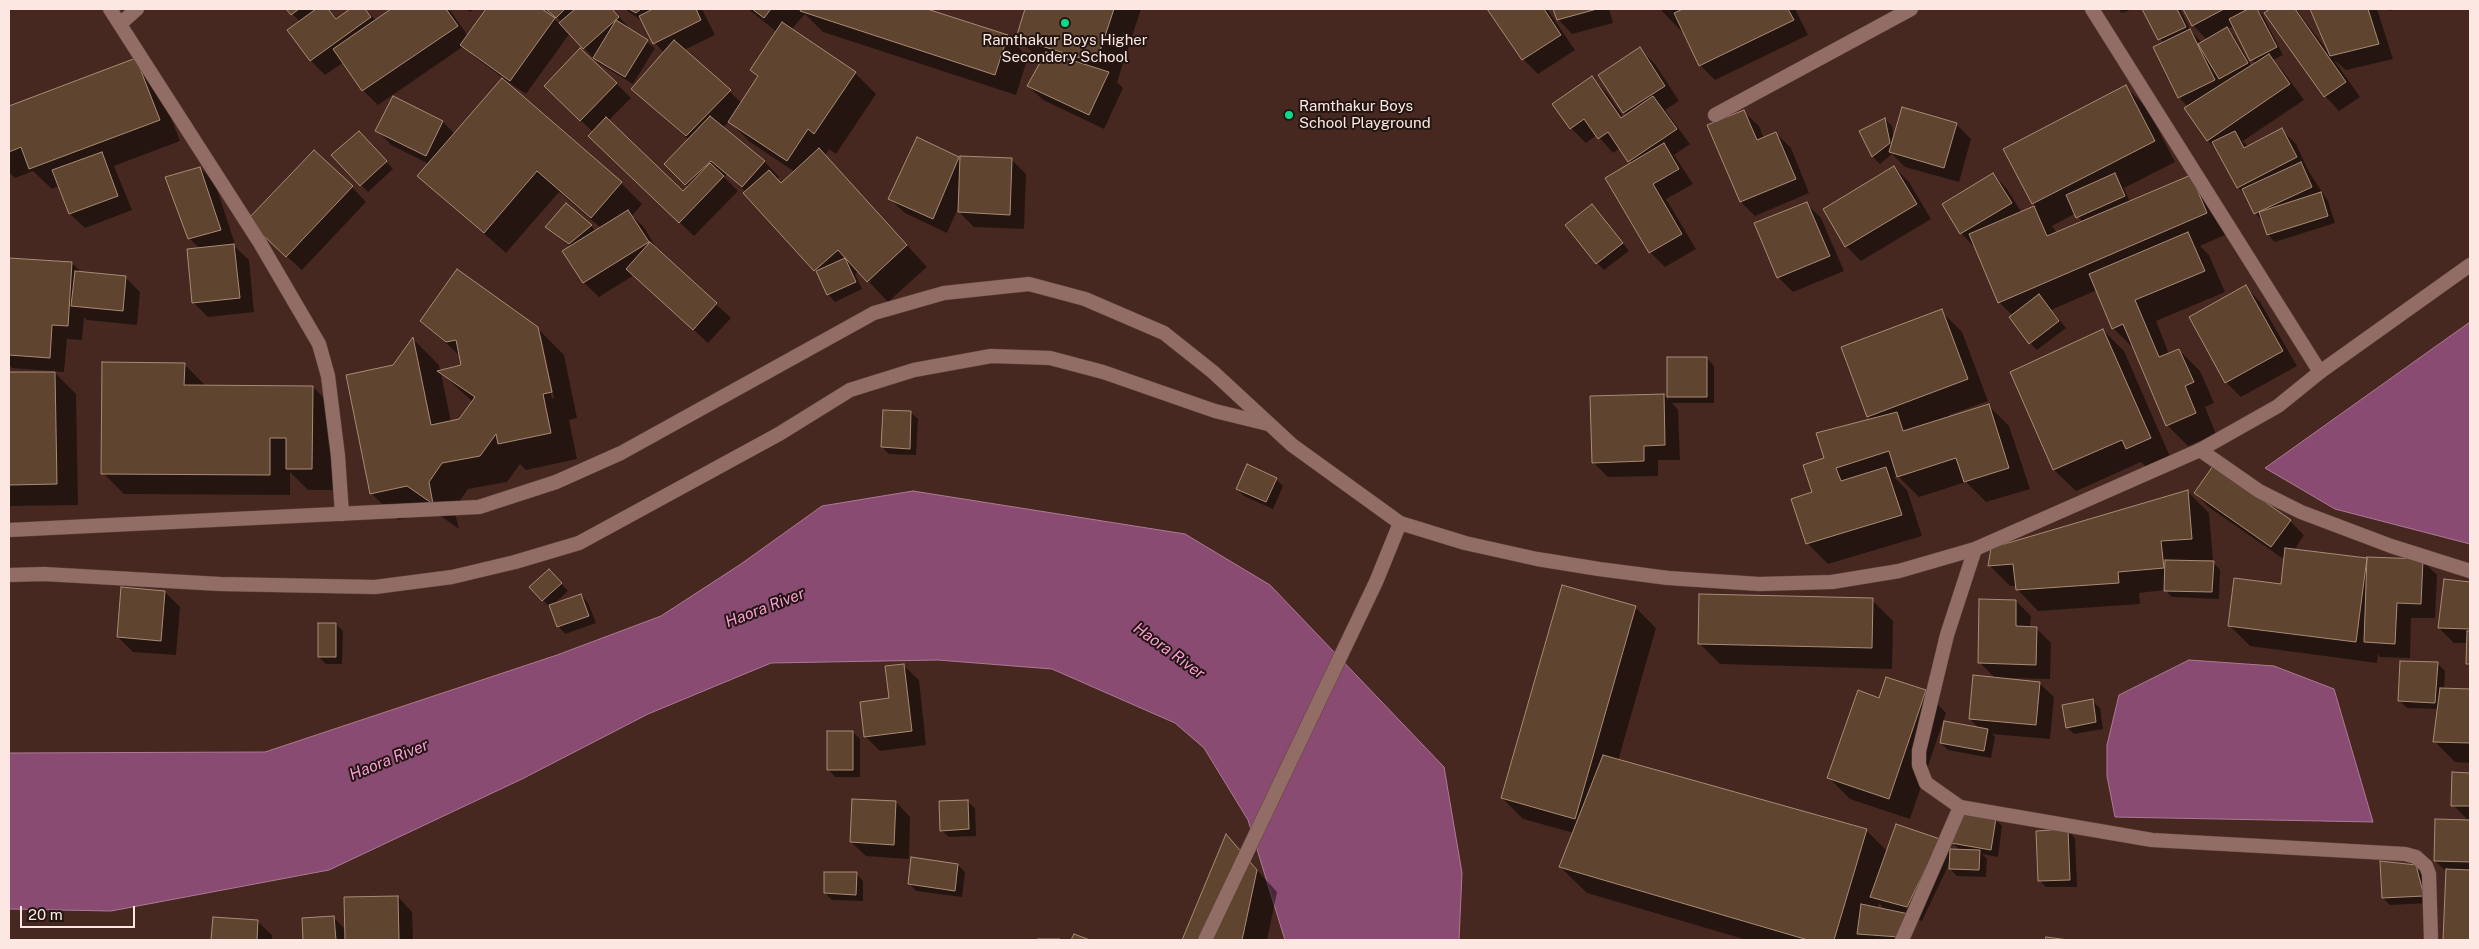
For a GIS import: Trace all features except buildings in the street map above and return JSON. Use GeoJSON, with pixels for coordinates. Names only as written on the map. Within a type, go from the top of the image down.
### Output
{"type":"FeatureCollection","features":[{"type":"Feature","properties":{"kind":"street"},"geometry":{"type":"LineString","coordinates":[[110,9],[260,242],[319,344],[328,376],[338,456],[342,514]]}},
{"type":"Feature","properties":{"kind":"street"},"geometry":{"type":"LineString","coordinates":[[120,24],[137,9]]}},
{"type":"Feature","properties":{"kind":"street"},"geometry":{"type":"LineString","coordinates":[[1715,115],[1911,9]]}},
{"type":"Feature","properties":{"kind":"street"},"geometry":{"type":"LineString","coordinates":[[2092,9],[2320,372]]}},
{"type":"Feature","properties":{"kind":"street"},"geometry":{"type":"LineString","coordinates":[[9,530],[479,508],[556,482],[621,453],[874,313],[944,293],[1029,284],[1085,300],[1164,333],[1213,372],[1272,424],[1292,445],[1400,524],[1465,543],[1537,559],[1668,578],[1759,584],[1832,582],[1899,571],[1975,549],[2200,450],[2278,406],[2320,372],[2470,264]]}},
{"type":"Feature","properties":{"kind":"street"},"geometry":{"type":"LineString","coordinates":[[9,575],[44,574],[220,584],[375,588],[452,577],[515,562],[579,543],[780,434],[850,390],[914,370],[991,356],[1050,358],[1103,372],[1215,411],[1272,424]]}},
{"type":"Feature","properties":{"kind":"street"},"geometry":{"type":"LineString","coordinates":[[2200,450],[2260,491],[2301,512],[2391,546],[2470,571]]}},
{"type":"Feature","properties":{"kind":"street"},"geometry":{"type":"LineString","coordinates":[[1205,940],[1376,582],[1400,524]]}},
{"type":"Feature","properties":{"kind":"street"},"geometry":{"type":"LineString","coordinates":[[1975,549],[1947,635],[1919,751],[1919,765],[1926,783],[1960,807],[2152,840],[2406,854],[2416,857],[2426,866],[2429,874],[2431,940]]}},
{"type":"Feature","properties":{"kind":"street"},"geometry":{"type":"LineString","coordinates":[[1902,940],[1960,807]]}},
{"type":"Feature","properties":{"kind":"water"},"geometry":{"type":"Polygon","coordinates":[[[2470,322],[2470,544],[2335,509],[2265,468],[2470,322]]]}},
{"type":"Feature","properties":{"kind":"water","name":"Haora River"},"geometry":{"type":"Polygon","coordinates":[[[913,491],[1185,534],[1270,585],[1444,767],[1462,873],[1459,940],[1285,940],[1248,820],[1204,748],[1175,723],[1052,669],[938,660],[771,663],[648,714],[522,779],[329,870],[111,911],[9,909],[9,753],[265,752],[557,655],[661,616],[741,564],[822,506],[913,491]]]}},
{"type":"Feature","properties":{"kind":"water"},"geometry":{"type":"Polygon","coordinates":[[[2189,660],[2274,666],[2334,689],[2373,822],[2115,817],[2107,776],[2107,745],[2119,695],[2189,660]]]}},
{"type":"Feature","properties":{"kind":"place","name":"Ramthakur Boys Higher Secondery School"},"geometry":{"type":"Point","coordinates":[1065,23]}},
{"type":"Feature","properties":{"kind":"place","name":"Ramthakur Boys School Playground"},"geometry":{"type":"Point","coordinates":[1289,115]}}]}
